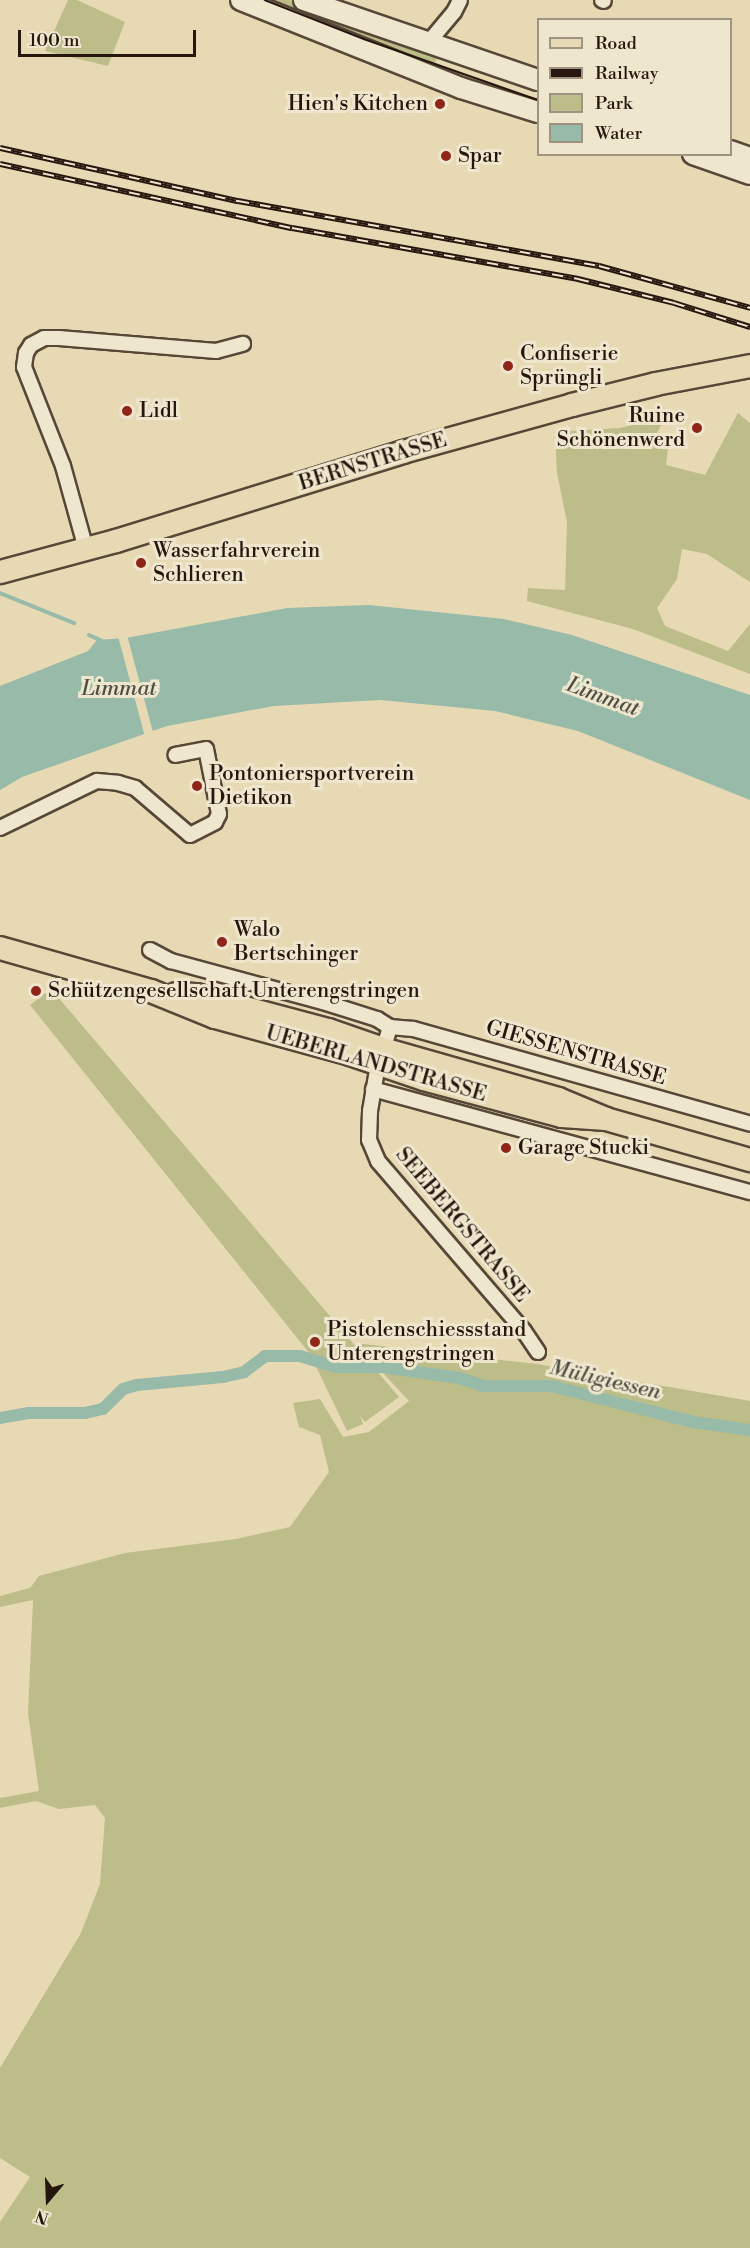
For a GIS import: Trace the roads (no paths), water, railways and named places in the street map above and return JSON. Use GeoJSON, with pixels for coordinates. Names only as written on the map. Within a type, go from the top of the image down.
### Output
{"type":"FeatureCollection","features":[{"type":"Feature","properties":{"kind":"main road"},"geometry":{"type":"LineString","coordinates":[[241,0],[461,88],[537,112]]}},
{"type":"Feature","properties":{"kind":"main road"},"geometry":{"type":"LineString","coordinates":[[304,0],[537,81]]}},
{"type":"Feature","properties":{"kind":"main road"},"geometry":{"type":"LineString","coordinates":[[732,152],[750,158]]}},
{"type":"Feature","properties":{"kind":"main road"},"geometry":{"type":"LineString","coordinates":[[699,156],[750,174]]}},
{"type":"Feature","properties":{"kind":"main road","name":"BERNSTRASSE"},"geometry":{"type":"LineString","coordinates":[[0,572],[86,549],[403,452],[572,405],[656,384],[750,366]]}},
{"type":"Feature","properties":{"kind":"main road","name":"UEBERLANDSTRASSE"},"geometry":{"type":"LineString","coordinates":[[0,949],[152,991],[215,1017],[558,1099],[606,1119],[750,1160]]}},
{"type":"Feature","properties":{"kind":"street"},"geometry":{"type":"LineString","coordinates":[[428,43],[454,12],[460,0]]}},
{"type":"Feature","properties":{"kind":"street"},"geometry":{"type":"LineString","coordinates":[[86,549],[63,466],[24,367],[26,353],[32,345],[44,338],[216,351],[243,344]]}},
{"type":"Feature","properties":{"kind":"street"},"geometry":{"type":"LineString","coordinates":[[0,828],[97,781],[118,783],[135,788],[190,835],[215,822],[219,814],[206,749],[176,755]]}},
{"type":"Feature","properties":{"kind":"street","name":"GIESSENSTRASSE"},"geometry":{"type":"LineString","coordinates":[[150,950],[171,961],[323,1002],[377,1019],[390,1027],[414,1029],[750,1124]]}},
{"type":"Feature","properties":{"kind":"street"},"geometry":{"type":"LineString","coordinates":[[381,1056],[390,1027]]}},
{"type":"Feature","properties":{"kind":"street","name":"SEEBERGSTRASSE"},"geometry":{"type":"LineString","coordinates":[[381,1056],[373,1089],[369,1140],[378,1161],[524,1331],[538,1352]]}},
{"type":"Feature","properties":{"kind":"street"},"geometry":{"type":"LineString","coordinates":[[373,1089],[750,1192]]}},
{"type":"Feature","properties":{"kind":"water","name":"Limmat"},"geometry":{"type":"Polygon","coordinates":[[[369,605],[504,619],[572,635],[750,695],[750,800],[578,731],[495,711],[380,700],[274,706],[167,726],[22,777],[0,790],[0,686],[88,651],[97,640],[126,638],[287,608],[369,605]]]}},
{"type":"Feature","properties":{"kind":"waterway"},"geometry":{"type":"LineString","coordinates":[[0,593],[74,623]]}},
{"type":"Feature","properties":{"kind":"waterway"},"geometry":{"type":"LineString","coordinates":[[89,635],[102,641]]}},
{"type":"Feature","properties":{"kind":"waterway","name":"Müligiessen"},"geometry":{"type":"LineString","coordinates":[[0,1418],[28,1413],[85,1413],[103,1409],[123,1389],[137,1385],[223,1377],[244,1372],[265,1356],[300,1356],[337,1367],[382,1367],[459,1378],[483,1386],[551,1386],[693,1422],[750,1430]]}},
{"type":"Feature","properties":{"kind":"tram line"},"geometry":{"type":"LineString","coordinates":[[265,0],[364,39],[537,100]]}},
{"type":"Feature","properties":{"kind":"railway"},"geometry":{"type":"LineString","coordinates":[[0,148],[238,201],[599,266],[750,308]]}},
{"type":"Feature","properties":{"kind":"railway"},"geometry":{"type":"LineString","coordinates":[[0,164],[292,228],[578,279],[674,303],[750,327]]}},
{"type":"Feature","properties":{"kind":"place","name":"Hien's Kitchen"},"geometry":{"type":"Point","coordinates":[440,104]}},
{"type":"Feature","properties":{"kind":"place","name":"Spar"},"geometry":{"type":"Point","coordinates":[446,156]}},
{"type":"Feature","properties":{"kind":"place","name":"Confiserie Sprüngli"},"geometry":{"type":"Point","coordinates":[508,366]}},
{"type":"Feature","properties":{"kind":"place","name":"Lidl"},"geometry":{"type":"Point","coordinates":[127,411]}},
{"type":"Feature","properties":{"kind":"place","name":"Ruine Schönenwerd"},"geometry":{"type":"Point","coordinates":[697,428]}},
{"type":"Feature","properties":{"kind":"place","name":"Wasserfahrverein Schlieren"},"geometry":{"type":"Point","coordinates":[141,563]}},
{"type":"Feature","properties":{"kind":"place","name":"Pontoniersportverein Dietikon"},"geometry":{"type":"Point","coordinates":[197,786]}},
{"type":"Feature","properties":{"kind":"place","name":"Walo Bertschinger"},"geometry":{"type":"Point","coordinates":[222,942]}},
{"type":"Feature","properties":{"kind":"place","name":"Schützengesellschaft Unterengstringen"},"geometry":{"type":"Point","coordinates":[36,991]}},
{"type":"Feature","properties":{"kind":"place","name":"Garage Stucki"},"geometry":{"type":"Point","coordinates":[506,1148]}},
{"type":"Feature","properties":{"kind":"place","name":"Pistolenschiessstand Unterengstringen"},"geometry":{"type":"Point","coordinates":[315,1342]}}]}
